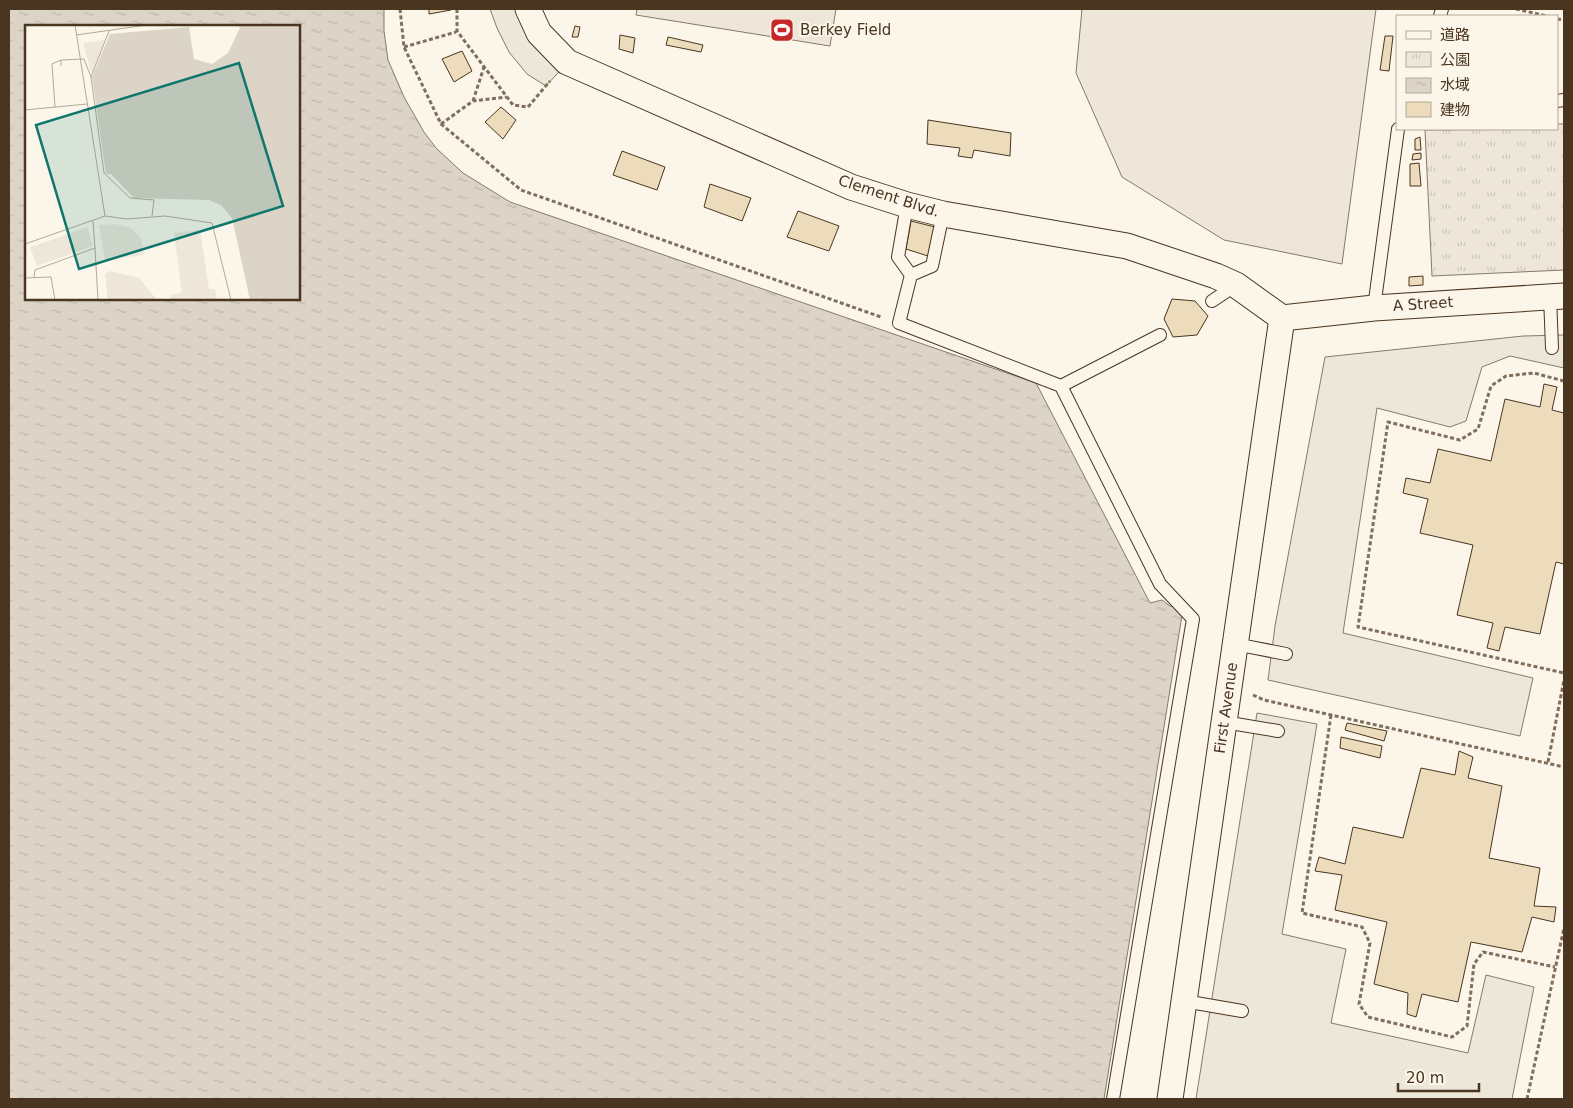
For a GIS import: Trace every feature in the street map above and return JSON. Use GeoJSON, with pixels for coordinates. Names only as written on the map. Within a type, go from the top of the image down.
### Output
{"type":"FeatureCollection","features":[{"type":"Feature","properties":{"kind":"street","name":"Clement Blvd."},"geometry":{"type":"LineString","coordinates":[[528,9],[539,33],[567,62],[851,186],[907,205],[943,214],[1128,246],[1216,276],[1236,285],[1282,318]]}},
{"type":"Feature","properties":{"kind":"street","name":"A Street"},"geometry":{"type":"LineString","coordinates":[[1282,318],[1374,308],[1557,296]]}},
{"type":"Feature","properties":{"kind":"street","name":"First Avenue"},"geometry":{"type":"LineString","coordinates":[[1170,1099],[1282,318]]}},
{"type":"Feature","properties":{"kind":"lane"},"geometry":{"type":"LineString","coordinates":[[1374,308],[1398,130]]}},
{"type":"Feature","properties":{"kind":"lane"},"geometry":{"type":"LineString","coordinates":[[907,205],[898,257],[911,275],[899,324],[1061,386],[1160,584],[1193,620],[1113,1099]]}},
{"type":"Feature","properties":{"kind":"lane"},"geometry":{"type":"LineString","coordinates":[[911,275],[932,266],[943,214]]}},
{"type":"Feature","properties":{"kind":"lane"},"geometry":{"type":"LineString","coordinates":[[1212,301],[1236,285]]}},
{"type":"Feature","properties":{"kind":"lane"},"geometry":{"type":"LineString","coordinates":[[1552,348],[1557,296]]}},
{"type":"Feature","properties":{"kind":"lane"},"geometry":{"type":"LineString","coordinates":[[1061,386],[1160,335]]}},
{"type":"Feature","properties":{"kind":"lane"},"geometry":{"type":"LineString","coordinates":[[1235,644],[1286,654]]}},
{"type":"Feature","properties":{"kind":"lane"},"geometry":{"type":"LineString","coordinates":[[1224,722],[1278,731]]}},
{"type":"Feature","properties":{"kind":"lane"},"geometry":{"type":"LineString","coordinates":[[1184,1002],[1242,1011]]}},
{"type":"Feature","properties":{"kind":"path"},"geometry":{"type":"LineString","coordinates":[[400,9],[404,47],[441,124],[521,190],[899,324]]}},
{"type":"Feature","properties":{"kind":"path"},"geometry":{"type":"LineString","coordinates":[[457,9],[456,32],[513,105],[528,107],[567,62]]}},
{"type":"Feature","properties":{"kind":"path"},"geometry":{"type":"LineString","coordinates":[[1516,9],[1543,15]]}},
{"type":"Feature","properties":{"kind":"path"},"geometry":{"type":"LineString","coordinates":[[404,47],[456,32]]}},
{"type":"Feature","properties":{"kind":"path"},"geometry":{"type":"LineString","coordinates":[[441,124],[472,100],[484,67]]}},
{"type":"Feature","properties":{"kind":"path"},"geometry":{"type":"LineString","coordinates":[[472,100],[506,97]]}},
{"type":"Feature","properties":{"kind":"path"},"geometry":{"type":"LineString","coordinates":[[1564,381],[1534,373],[1506,376],[1490,386],[1478,429],[1460,440],[1388,422],[1358,627],[1564,673]]}},
{"type":"Feature","properties":{"kind":"path"},"geometry":{"type":"LineString","coordinates":[[1548,762],[1564,680]]}},
{"type":"Feature","properties":{"kind":"path"},"geometry":{"type":"LineString","coordinates":[[1229,682],[1264,700],[1564,767]]}},
{"type":"Feature","properties":{"kind":"path"},"geometry":{"type":"LineString","coordinates":[[1330,715],[1302,912],[1362,927],[1370,943],[1359,1004],[1368,1017],[1452,1037],[1467,1026],[1474,964],[1483,952],[1555,967]]}},
{"type":"Feature","properties":{"kind":"path"},"geometry":{"type":"LineString","coordinates":[[1527,1099],[1564,928]]}},
{"type":"Feature","properties":{"kind":"green space","name":"Berkey Field"},"geometry":{"type":"Polygon","coordinates":[[[637,9],[836,9],[830,46],[636,15],[637,9]]]}},
{"type":"Feature","properties":{"kind":"green space"},"geometry":{"type":"Polygon","coordinates":[[[1082,9],[1376,9],[1342,264],[1224,240],[1122,177],[1076,73],[1082,9]]]}},
{"type":"Feature","properties":{"kind":"green space"},"geometry":{"type":"Polygon","coordinates":[[[1558,124],[1564,124],[1564,270],[1432,276],[1425,130],[1558,130],[1558,124]]]}},
{"type":"Feature","properties":{"kind":"shaded area"},"geometry":{"type":"Polygon","coordinates":[[[490,9],[519,9],[565,65],[546,86],[527,74],[509,52],[490,9]]]}},
{"type":"Feature","properties":{"kind":"shaded area"},"geometry":{"type":"Polygon","coordinates":[[[1564,335],[1564,368],[1510,356],[1482,367],[1466,421],[1450,427],[1377,408],[1343,633],[1533,678],[1520,736],[1268,680],[1275,626],[1325,357],[1523,336],[1564,335]]]}},
{"type":"Feature","properties":{"kind":"shaded area"},"geometry":{"type":"Polygon","coordinates":[[[1257,713],[1317,724],[1282,934],[1346,949],[1331,1023],[1468,1053],[1486,975],[1534,987],[1512,1099],[1196,1099],[1257,713]]]}},
{"type":"Feature","properties":{"kind":"water"},"geometry":{"type":"Polygon","coordinates":[[[9,9],[384,9],[384,31],[388,60],[404,97],[424,132],[436,148],[463,173],[510,202],[1036,383],[1150,603],[1162,600],[1170,606],[1183,609],[1104,1099],[9,1099],[9,9]]]}},
{"type":"Feature","properties":{"kind":"building"},"geometry":{"type":"Polygon","coordinates":[[[429,9],[451,9],[451,10],[429,14],[429,9]]]}},
{"type":"Feature","properties":{"kind":"building"},"geometry":{"type":"Polygon","coordinates":[[[575,26],[580,27],[578,37],[572,37],[575,26]]]}},
{"type":"Feature","properties":{"kind":"building"},"geometry":{"type":"Polygon","coordinates":[[[620,35],[635,38],[633,53],[619,49],[620,35]]]}},
{"type":"Feature","properties":{"kind":"building"},"geometry":{"type":"Polygon","coordinates":[[[1385,36],[1393,36],[1389,71],[1380,70],[1385,36]]]}},
{"type":"Feature","properties":{"kind":"building"},"geometry":{"type":"Polygon","coordinates":[[[668,37],[703,45],[701,52],[666,45],[668,37]]]}},
{"type":"Feature","properties":{"kind":"building"},"geometry":{"type":"Polygon","coordinates":[[[462,51],[472,71],[454,82],[442,59],[462,51]]]}},
{"type":"Feature","properties":{"kind":"building"},"geometry":{"type":"Polygon","coordinates":[[[501,107],[516,120],[503,139],[485,122],[501,107]]]}},
{"type":"Feature","properties":{"kind":"building"},"geometry":{"type":"Polygon","coordinates":[[[928,120],[1011,133],[1010,156],[974,150],[972,158],[958,156],[960,148],[927,144],[928,120]]]}},
{"type":"Feature","properties":{"kind":"building"},"geometry":{"type":"Polygon","coordinates":[[[1420,137],[1421,150],[1415,150],[1415,139],[1420,137]]]}},
{"type":"Feature","properties":{"kind":"building"},"geometry":{"type":"Polygon","coordinates":[[[622,151],[665,167],[657,190],[613,175],[622,151]]]}},
{"type":"Feature","properties":{"kind":"building"},"geometry":{"type":"Polygon","coordinates":[[[1421,153],[1421,159],[1412,160],[1413,154],[1421,153]]]}},
{"type":"Feature","properties":{"kind":"building"},"geometry":{"type":"Polygon","coordinates":[[[1419,163],[1421,186],[1410,186],[1410,164],[1419,163]]]}},
{"type":"Feature","properties":{"kind":"building"},"geometry":{"type":"Polygon","coordinates":[[[710,184],[751,198],[742,221],[704,207],[710,184]]]}},
{"type":"Feature","properties":{"kind":"building"},"geometry":{"type":"Polygon","coordinates":[[[798,211],[839,226],[829,251],[787,237],[798,211]]]}},
{"type":"Feature","properties":{"kind":"building"},"geometry":{"type":"Polygon","coordinates":[[[911,221],[935,227],[928,256],[906,249],[911,221]]]}},
{"type":"Feature","properties":{"kind":"building"},"geometry":{"type":"Polygon","coordinates":[[[1423,276],[1423,285],[1409,286],[1409,277],[1423,276]]]}},
{"type":"Feature","properties":{"kind":"building"},"geometry":{"type":"Polygon","coordinates":[[[1172,299],[1195,301],[1208,316],[1197,335],[1173,337],[1164,319],[1172,299]]]}},
{"type":"Feature","properties":{"kind":"building"},"geometry":{"type":"Polygon","coordinates":[[[1544,384],[1557,387],[1552,410],[1564,413],[1564,564],[1556,562],[1540,634],[1505,627],[1499,651],[1487,648],[1493,623],[1457,615],[1473,545],[1420,533],[1428,499],[1403,493],[1406,478],[1430,483],[1438,449],[1491,461],[1505,399],[1540,407],[1544,384]]]}},
{"type":"Feature","properties":{"kind":"building"},"geometry":{"type":"Polygon","coordinates":[[[1347,723],[1387,731],[1384,741],[1345,730],[1347,723]]]}},
{"type":"Feature","properties":{"kind":"building"},"geometry":{"type":"Polygon","coordinates":[[[1341,737],[1382,746],[1380,758],[1340,748],[1341,737]]]}},
{"type":"Feature","properties":{"kind":"building"},"geometry":{"type":"Polygon","coordinates":[[[1459,751],[1473,757],[1468,778],[1502,786],[1489,858],[1540,868],[1534,906],[1556,907],[1554,922],[1532,917],[1522,952],[1471,942],[1458,1002],[1422,994],[1416,1017],[1407,1014],[1408,993],[1374,984],[1387,922],[1335,910],[1342,875],[1315,871],[1319,857],[1345,864],[1353,827],[1403,838],[1421,768],[1455,775],[1459,751]]]}},
{"type":"Feature","properties":{"kind":"place","name":"Berkey Field"},"geometry":{"type":"Point","coordinates":[782,30]}}]}
